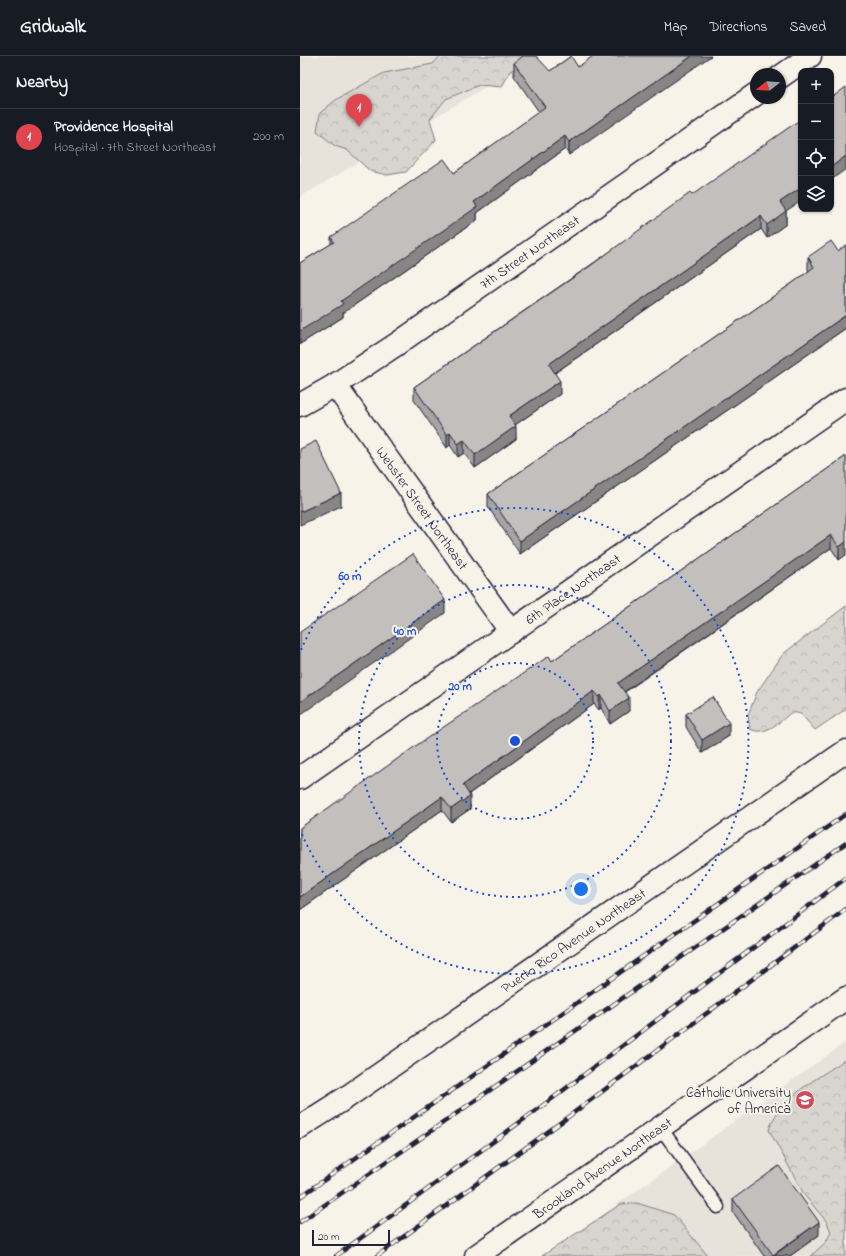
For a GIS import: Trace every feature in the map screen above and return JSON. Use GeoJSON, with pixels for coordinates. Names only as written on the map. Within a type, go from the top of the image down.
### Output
{"type":"FeatureCollection","features":[{"type":"Feature","properties":{"kind":"street"},"geometry":{"type":"LineString","coordinates":[[786,73],[810,56]]}},
{"type":"Feature","properties":{"kind":"street","name":"7th Street Northeast"},"geometry":{"type":"LineString","coordinates":[[300,405],[336,384],[397,344],[750,98]]}},
{"type":"Feature","properties":{"kind":"street","name":"Webster Street Northeast"},"geometry":{"type":"LineString","coordinates":[[336,384],[511,632]]}},
{"type":"Feature","properties":{"kind":"street","name":"6th Place Northeast"},"geometry":{"type":"LineString","coordinates":[[300,778],[846,399]]}},
{"type":"Feature","properties":{"kind":"street","name":"Puerto Rico Avenue Northeast"},"geometry":{"type":"LineString","coordinates":[[300,1127],[347,1098],[846,751]]}},
{"type":"Feature","properties":{"kind":"street","name":"Brookland Avenue Northeast"},"geometry":{"type":"LineString","coordinates":[[476,1256],[660,1126],[846,998]]}},
{"type":"Feature","properties":{"kind":"lane"},"geometry":{"type":"LineString","coordinates":[[660,1126],[718,1206]]}},
{"type":"Feature","properties":{"kind":"shaded area"},"geometry":{"type":"Polygon","coordinates":[[[300,56],[538,56],[300,197],[300,56]]]}},
{"type":"Feature","properties":{"kind":"shaded area","name":"Catholic University of America"},"geometry":{"type":"Polygon","coordinates":[[[846,1042],[846,1256],[544,1256],[639,1189],[846,1042]]]}},
{"type":"Feature","properties":{"kind":"green space"},"geometry":{"type":"Polygon","coordinates":[[[440,56],[536,56],[529,63],[510,71],[502,87],[479,85],[446,99],[430,119],[436,140],[406,172],[387,175],[370,171],[347,150],[335,146],[317,131],[320,113],[337,99],[384,73],[433,64],[440,56]]]}},
{"type":"Feature","properties":{"kind":"green space"},"geometry":{"type":"Polygon","coordinates":[[[846,606],[846,709],[815,730],[801,714],[792,712],[767,730],[756,731],[750,729],[748,715],[757,692],[783,654],[846,606]]]}},
{"type":"Feature","properties":{"kind":"green space"},"geometry":{"type":"Polygon","coordinates":[[[846,1059],[846,1256],[811,1256],[826,1242],[831,1232],[827,1222],[805,1196],[769,1130],[774,1118],[791,1098],[812,1081],[846,1059]]]}},
{"type":"Feature","properties":{"kind":"green space"},"geometry":{"type":"Polygon","coordinates":[[[637,1203],[674,1215],[708,1256],[542,1256],[621,1204],[637,1203]]]}},
{"type":"Feature","properties":{"kind":"building"},"geometry":{"type":"Polygon","coordinates":[[[523,56],[536,56],[550,71],[571,56],[578,67],[593,56],[692,56],[569,142],[565,136],[474,202],[477,207],[341,301],[343,304],[300,331],[300,263],[334,242],[331,237],[444,159],[454,173],[545,107],[514,63],[523,56]]]}},
{"type":"Feature","properties":{"kind":"building"},"geometry":{"type":"Polygon","coordinates":[[[846,87],[846,156],[834,165],[834,104],[834,96],[846,87]]]}},
{"type":"Feature","properties":{"kind":"building"},"geometry":{"type":"Polygon","coordinates":[[[798,121],[798,190],[780,202],[786,211],[767,225],[761,216],[549,364],[560,381],[509,416],[516,426],[475,455],[464,440],[458,444],[450,432],[447,435],[414,387],[590,266],[690,193],[692,195],[798,121]]]}},
{"type":"Feature","properties":{"kind":"building"},"geometry":{"type":"Polygon","coordinates":[[[831,241],[838,251],[846,245],[846,315],[520,541],[488,494],[794,282],[814,267],[808,257],[831,241]]]}},
{"type":"Feature","properties":{"kind":"building"},"geometry":{"type":"Polygon","coordinates":[[[316,441],[341,493],[300,512],[300,449],[316,441]]]}},
{"type":"Feature","properties":{"kind":"building"},"geometry":{"type":"Polygon","coordinates":[[[846,456],[846,542],[839,547],[831,535],[618,683],[629,698],[610,711],[601,695],[599,697],[594,691],[463,785],[470,796],[451,809],[442,797],[300,897],[300,828],[417,745],[549,656],[552,661],[846,456]]]}},
{"type":"Feature","properties":{"kind":"building"},"geometry":{"type":"Polygon","coordinates":[[[413,554],[445,600],[300,702],[300,632],[413,554]]]}},
{"type":"Feature","properties":{"kind":"building"},"geometry":{"type":"Polygon","coordinates":[[[713,697],[729,723],[702,740],[686,714],[713,697]]]}},
{"type":"Feature","properties":{"kind":"building"},"geometry":{"type":"Polygon","coordinates":[[[779,1166],[819,1222],[773,1255],[733,1199],[779,1166]]]}},
{"type":"Feature","properties":{"kind":"railway"},"geometry":{"type":"LineString","coordinates":[[300,1197],[846,814]]}},
{"type":"Feature","properties":{"kind":"railway"},"geometry":{"type":"LineString","coordinates":[[300,1222],[846,843]]}},
{"type":"Feature","properties":{"kind":"railway"},"geometry":{"type":"LineString","coordinates":[[336,1256],[549,1101],[846,878]]}},
{"type":"Feature","properties":{"kind":"railway"},"geometry":{"type":"LineString","coordinates":[[377,1256],[564,1120],[846,909]]}},
{"type":"Feature","properties":{"kind":"place","name":"Providence Hospital"},"geometry":{"type":"Point","coordinates":[359,127]}},
{"type":"Feature","properties":{"kind":"place","name":"Catholic University of America"},"geometry":{"type":"Point","coordinates":[805,1100]}}]}
